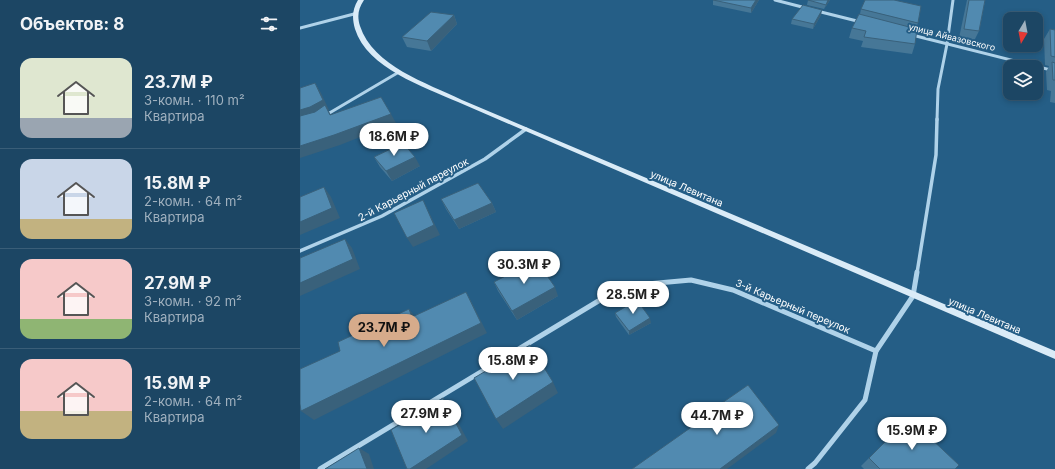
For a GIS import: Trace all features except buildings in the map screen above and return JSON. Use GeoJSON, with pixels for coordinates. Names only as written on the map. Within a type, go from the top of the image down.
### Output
{"type":"FeatureCollection","features":[{"type":"Feature","properties":{"kind":"main road"},"geometry":{"type":"LineString","coordinates":[[354,14],[356,6],[361,0]]}},
{"type":"Feature","properties":{"kind":"main road","name":"улица Левитана"},"geometry":{"type":"LineString","coordinates":[[354,14],[357,33],[365,46],[382,62],[399,72],[460,101],[913,296],[1055,355]]}},
{"type":"Feature","properties":{"kind":"street"},"geometry":{"type":"LineString","coordinates":[[775,0],[865,23]]}},
{"type":"Feature","properties":{"kind":"street"},"geometry":{"type":"LineString","coordinates":[[808,469],[865,400],[876,351],[913,296],[936,155],[938,88],[947,44],[953,0]]}},
{"type":"Feature","properties":{"kind":"street"},"geometry":{"type":"LineString","coordinates":[[300,28],[354,14]]}},
{"type":"Feature","properties":{"kind":"street","name":"улица Айвазовского"},"geometry":{"type":"LineString","coordinates":[[910,34],[1055,71]]}},
{"type":"Feature","properties":{"kind":"street"},"geometry":{"type":"LineString","coordinates":[[322,118],[399,72]]}},
{"type":"Feature","properties":{"kind":"street","name":"2-й Карьерный переулок"},"geometry":{"type":"LineString","coordinates":[[300,251],[389,212],[485,160],[526,129]]}},
{"type":"Feature","properties":{"kind":"street","name":"3-й Карьерный переулок"},"geometry":{"type":"LineString","coordinates":[[320,469],[605,297],[647,284],[691,280],[733,290],[876,351]]}}]}
